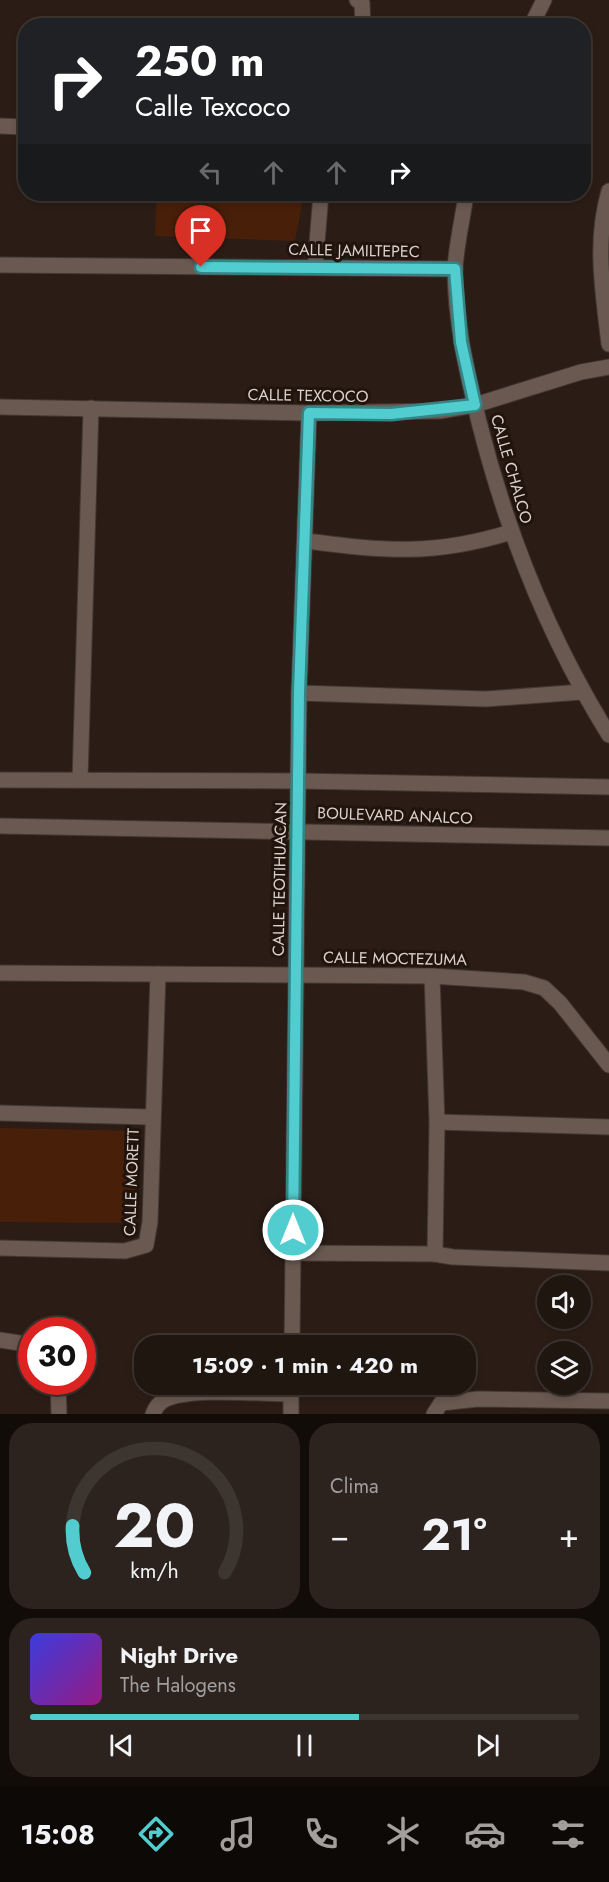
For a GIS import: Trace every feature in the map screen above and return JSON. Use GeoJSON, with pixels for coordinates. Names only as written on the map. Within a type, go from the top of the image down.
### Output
{"type":"FeatureCollection","features":[{"type":"Feature","properties":{"kind":"street"},"geometry":{"type":"LineString","coordinates":[[357,0],[362,3],[363,18]]}},
{"type":"Feature","properties":{"kind":"street"},"geometry":{"type":"LineString","coordinates":[[535,18],[543,0]]}},
{"type":"Feature","properties":{"kind":"street"},"geometry":{"type":"LineString","coordinates":[[0,126],[18,127]]}},
{"type":"Feature","properties":{"kind":"street"},"geometry":{"type":"LineString","coordinates":[[609,191],[602,214],[599,251],[609,344]]}},
{"type":"Feature","properties":{"kind":"street"},"geometry":{"type":"LineString","coordinates":[[315,267],[320,201]]}},
{"type":"Feature","properties":{"kind":"street","name":"CALLE CHALCO"},"geometry":{"type":"LineString","coordinates":[[465,201],[455,269],[461,342],[491,471],[511,532],[541,610],[582,692],[609,735]]}},
{"type":"Feature","properties":{"kind":"street","name":"CALLE JAMILTEPEC"},"geometry":{"type":"LineString","coordinates":[[0,265],[455,269]]}},
{"type":"Feature","properties":{"kind":"street","name":"CALLE TEXCOCO"},"geometry":{"type":"LineString","coordinates":[[0,406],[391,414],[475,405],[581,372],[609,367]]}},
{"type":"Feature","properties":{"kind":"street"},"geometry":{"type":"LineString","coordinates":[[80,780],[91,408]]}},
{"type":"Feature","properties":{"kind":"street","name":"CALLE TEOTIHUACAN"},"geometry":{"type":"LineString","coordinates":[[292,1335],[299,693],[309,413]]}},
{"type":"Feature","properties":{"kind":"street"},"geometry":{"type":"LineString","coordinates":[[306,540],[412,551],[476,543],[511,532]]}},
{"type":"Feature","properties":{"kind":"street"},"geometry":{"type":"LineString","coordinates":[[299,693],[486,699],[582,692]]}},
{"type":"Feature","properties":{"kind":"street","name":"BOULEVARD ANALCO"},"geometry":{"type":"LineString","coordinates":[[0,780],[299,781],[609,787]]}},
{"type":"Feature","properties":{"kind":"street","name":"BOULEVARD ANALCO"},"geometry":{"type":"LineString","coordinates":[[0,826],[298,830],[609,838]]}},
{"type":"Feature","properties":{"kind":"street","name":"CALLE MOCTEZUMA"},"geometry":{"type":"LineString","coordinates":[[0,973],[497,978],[543,988],[560,1002],[609,1065]]}},
{"type":"Feature","properties":{"kind":"street","name":"CALLE MORETT"},"geometry":{"type":"LineString","coordinates":[[0,1248],[125,1251],[146,1245],[150,1222],[158,974]]}},
{"type":"Feature","properties":{"kind":"street"},"geometry":{"type":"LineString","coordinates":[[432,976],[437,1122],[435,1254]]}},
{"type":"Feature","properties":{"kind":"street"},"geometry":{"type":"LineString","coordinates":[[0,1113],[152,1117]]}},
{"type":"Feature","properties":{"kind":"street"},"geometry":{"type":"LineString","coordinates":[[437,1122],[609,1127]]}},
{"type":"Feature","properties":{"kind":"street"},"geometry":{"type":"LineString","coordinates":[[293,1253],[435,1254],[453,1257],[609,1263]]}},
{"type":"Feature","properties":{"kind":"street"},"geometry":{"type":"LineString","coordinates":[[0,1340],[18,1343]]}},
{"type":"Feature","properties":{"kind":"street"},"geometry":{"type":"LineString","coordinates":[[58,1395],[59,1414]]}},
{"type":"Feature","properties":{"kind":"street"},"geometry":{"type":"LineString","coordinates":[[153,1414],[157,1405],[165,1400],[185,1395]]}},
{"type":"Feature","properties":{"kind":"street"},"geometry":{"type":"LineString","coordinates":[[291,1395],[291,1414]]}},
{"type":"Feature","properties":{"kind":"street"},"geometry":{"type":"LineString","coordinates":[[434,1414],[441,1403],[478,1399],[609,1401]]}},
{"type":"Feature","properties":{"kind":"shaded area"},"geometry":{"type":"Polygon","coordinates":[[[157,201],[303,201],[295,241],[155,236],[157,201]]]}},
{"type":"Feature","properties":{"kind":"shaded area"},"geometry":{"type":"Polygon","coordinates":[[[0,1128],[139,1131],[136,1223],[0,1222],[0,1128]]]}},
{"type":"Feature","properties":{"kind":"route"},"geometry":{"type":"LineString","coordinates":[[201,267],[455,269],[461,342],[475,405],[440,411],[391,414],[309,413],[299,693],[293,1230]]}}]}
